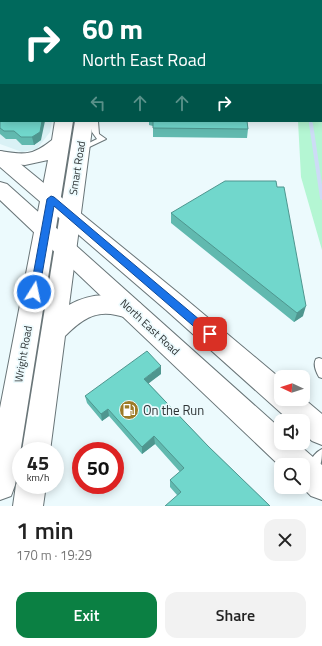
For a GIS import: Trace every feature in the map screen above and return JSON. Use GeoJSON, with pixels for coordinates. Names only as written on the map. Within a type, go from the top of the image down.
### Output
{"type":"FeatureCollection","features":[{"type":"Feature","properties":{"kind":"main road","name":"Smart Road"},"geometry":{"type":"LineString","coordinates":[[51,199],[59,143],[64,122]]}},
{"type":"Feature","properties":{"kind":"main road","name":"Smart Road"},"geometry":{"type":"LineString","coordinates":[[70,215],[84,122]]}},
{"type":"Feature","properties":{"kind":"main road"},"geometry":{"type":"LineString","coordinates":[[0,157],[21,160],[33,159],[47,154],[59,143]]}},
{"type":"Feature","properties":{"kind":"main road"},"geometry":{"type":"LineString","coordinates":[[0,157],[274,390]]}},
{"type":"Feature","properties":{"kind":"main road","name":"North East Road"},"geometry":{"type":"LineString","coordinates":[[0,189],[132,310],[311,469]]}},
{"type":"Feature","properties":{"kind":"main road","name":"Wright Road"},"geometry":{"type":"LineString","coordinates":[[0,485],[51,199]]}},
{"type":"Feature","properties":{"kind":"main road"},"geometry":{"type":"LineString","coordinates":[[37,442],[70,215]]}},
{"type":"Feature","properties":{"kind":"main road"},"geometry":{"type":"LineString","coordinates":[[53,332],[71,316],[90,306],[104,304],[132,310]]}},
{"type":"Feature","properties":{"kind":"main road"},"geometry":{"type":"LineString","coordinates":[[293,406],[322,432]]}},
{"type":"Feature","properties":{"kind":"main road"},"geometry":{"type":"LineString","coordinates":[[28,506],[30,494]]}},
{"type":"Feature","properties":{"kind":"lane"},"geometry":{"type":"LineString","coordinates":[[80,149],[103,139],[95,134],[94,122]]}},
{"type":"Feature","properties":{"kind":"lane"},"geometry":{"type":"LineString","coordinates":[[319,362],[322,374]]}},
{"type":"Feature","properties":{"kind":"shaded area"},"geometry":{"type":"Polygon","coordinates":[[[0,122],[52,122],[50,132],[37,149],[22,152],[0,144],[0,122]]]}},
{"type":"Feature","properties":{"kind":"green space"},"geometry":{"type":"Polygon","coordinates":[[[298,122],[322,122],[322,250],[301,177],[298,122]]]}},
{"type":"Feature","properties":{"kind":"building"},"geometry":{"type":"Polygon","coordinates":[[[0,122],[42,122],[40,132],[32,137],[21,137],[14,131],[4,131],[0,128],[0,122]]]}},
{"type":"Feature","properties":{"kind":"building"},"geometry":{"type":"Polygon","coordinates":[[[153,122],[247,122],[248,129],[153,128],[153,122]]]}},
{"type":"Feature","properties":{"kind":"building"},"geometry":{"type":"Polygon","coordinates":[[[225,181],[276,181],[277,187],[284,187],[306,306],[297,313],[171,213],[225,181]]]}},
{"type":"Feature","properties":{"kind":"building"},"geometry":{"type":"Polygon","coordinates":[[[147,351],[161,366],[144,379],[208,446],[270,506],[165,506],[181,492],[170,480],[184,468],[154,436],[142,447],[108,409],[101,414],[85,396],[147,351]]]}},
{"type":"Feature","properties":{"kind":"waterway"},"geometry":{"type":"LineString","coordinates":[[311,124],[322,198]]}},
{"type":"Feature","properties":{"kind":"place","name":"On the Run"},"geometry":{"type":"Point","coordinates":[129,410]}},
{"type":"Feature","properties":{"kind":"route"},"geometry":{"type":"LineString","coordinates":[[34,292],[51,199],[210,334]]}}]}
